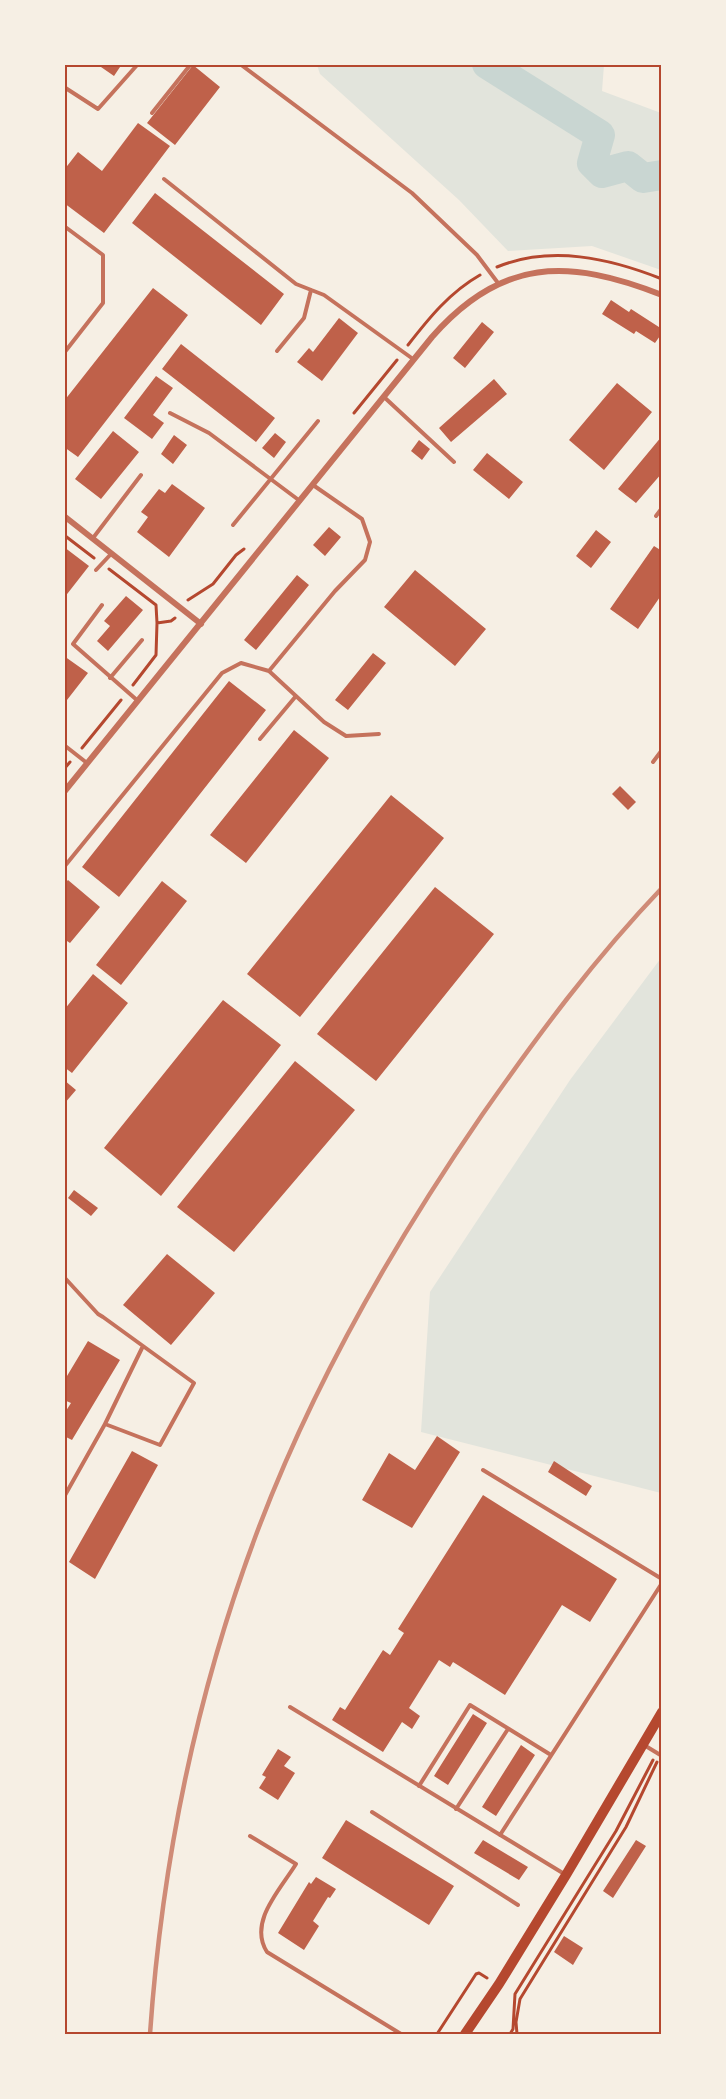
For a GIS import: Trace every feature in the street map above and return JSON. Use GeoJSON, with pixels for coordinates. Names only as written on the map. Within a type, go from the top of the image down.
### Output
{"type":"FeatureCollection","features":[{"type":"Feature","properties":{"kind":"main road"},"geometry":{"type":"LineString","coordinates":[[465,2034],[499,1984],[566,1875],[662,1712]]}},
{"type":"Feature","properties":{"kind":"street"},"geometry":{"type":"LineString","coordinates":[[64,792],[453,314],[479,293],[498,284],[529,273],[545,271],[576,272],[611,278],[662,294]]}},
{"type":"Feature","properties":{"kind":"street"},"geometry":{"type":"LineString","coordinates":[[64,516],[201,624]]}},
{"type":"Feature","properties":{"kind":"lane"},"geometry":{"type":"LineString","coordinates":[[64,87],[98,109],[138,64]]}},
{"type":"Feature","properties":{"kind":"lane"},"geometry":{"type":"LineString","coordinates":[[152,113],[191,64]]}},
{"type":"Feature","properties":{"kind":"lane"},"geometry":{"type":"LineString","coordinates":[[240,64],[412,193],[477,255],[498,284]]}},
{"type":"Feature","properties":{"kind":"lane"},"geometry":{"type":"LineString","coordinates":[[164,179],[296,284],[324,295],[414,360]]}},
{"type":"Feature","properties":{"kind":"lane"},"geometry":{"type":"LineString","coordinates":[[64,226],[103,255],[103,303],[64,353]]}},
{"type":"Feature","properties":{"kind":"lane"},"geometry":{"type":"LineString","coordinates":[[277,351],[304,318],[311,290]]}},
{"type":"Feature","properties":{"kind":"lane"},"geometry":{"type":"LineString","coordinates":[[384,397],[454,462]]}},
{"type":"Feature","properties":{"kind":"lane"},"geometry":{"type":"LineString","coordinates":[[170,413],[209,433],[300,501]]}},
{"type":"Feature","properties":{"kind":"lane"},"geometry":{"type":"LineString","coordinates":[[233,525],[318,421]]}},
{"type":"Feature","properties":{"kind":"lane"},"geometry":{"type":"LineString","coordinates":[[93,538],[141,475]]}},
{"type":"Feature","properties":{"kind":"lane"},"geometry":{"type":"LineString","coordinates":[[269,671],[335,591],[365,560],[370,542],[362,519],[313,485]]}},
{"type":"Feature","properties":{"kind":"lane"},"geometry":{"type":"LineString","coordinates":[[656,516],[662,508]]}},
{"type":"Feature","properties":{"kind":"lane"},"geometry":{"type":"LineString","coordinates":[[96,570],[112,553]]}},
{"type":"Feature","properties":{"kind":"lane"},"geometry":{"type":"LineString","coordinates":[[102,605],[72,644],[138,701]]}},
{"type":"Feature","properties":{"kind":"lane"},"geometry":{"type":"LineString","coordinates":[[110,678],[142,640]]}},
{"type":"Feature","properties":{"kind":"lane"},"geometry":{"type":"LineString","coordinates":[[64,867],[222,673],[241,663],[269,671],[324,722],[346,736],[379,734]]}},
{"type":"Feature","properties":{"kind":"lane"},"geometry":{"type":"LineString","coordinates":[[260,739],[296,696]]}},
{"type":"Feature","properties":{"kind":"lane"},"geometry":{"type":"LineString","coordinates":[[64,745],[87,764]]}},
{"type":"Feature","properties":{"kind":"lane"},"geometry":{"type":"LineString","coordinates":[[653,762],[662,750]]}},
{"type":"Feature","properties":{"kind":"lane"},"geometry":{"type":"LineString","coordinates":[[64,1277],[98,1314],[194,1383],[160,1445],[105,1424]]}},
{"type":"Feature","properties":{"kind":"lane"},"geometry":{"type":"LineString","coordinates":[[64,1497],[105,1424],[143,1346]]}},
{"type":"Feature","properties":{"kind":"lane"},"geometry":{"type":"LineString","coordinates":[[483,1470],[662,1581],[500,1835]]}},
{"type":"Feature","properties":{"kind":"lane"},"geometry":{"type":"LineString","coordinates":[[419,1786],[470,1705],[551,1755]]}},
{"type":"Feature","properties":{"kind":"lane"},"geometry":{"type":"LineString","coordinates":[[290,1707],[566,1875]]}},
{"type":"Feature","properties":{"kind":"lane"},"geometry":{"type":"LineString","coordinates":[[456,1809],[508,1729]]}},
{"type":"Feature","properties":{"kind":"lane"},"geometry":{"type":"LineString","coordinates":[[642,1743],[660,1755]]}},
{"type":"Feature","properties":{"kind":"lane"},"geometry":{"type":"LineString","coordinates":[[372,1812],[518,1905]]}},
{"type":"Feature","properties":{"kind":"lane"},"geometry":{"type":"LineString","coordinates":[[250,1836],[296,1864],[261,1921],[262,1944],[267,1952],[401,2034]]}},
{"type":"Feature","properties":{"kind":"path"},"geometry":{"type":"LineString","coordinates":[[64,535],[156,605],[157,623],[156,655],[64,769]]}},
{"type":"Feature","properties":{"kind":"path"},"geometry":{"type":"LineString","coordinates":[[157,623],[172,620],[189,599],[213,584],[224,569]]}},
{"type":"Feature","properties":{"kind":"path"},"geometry":{"type":"LineString","coordinates":[[510,2034],[513,2029],[515,1994],[616,1831],[660,1755]]}},
{"type":"Feature","properties":{"kind":"path"},"geometry":{"type":"LineString","coordinates":[[517,2034],[516,2022],[520,2000],[626,1827],[660,1755]]}},
{"type":"Feature","properties":{"kind":"path"},"geometry":{"type":"LineString","coordinates":[[437,2034],[476,1974],[479,1973],[515,1994]]}},
{"type":"Feature","properties":{"kind":"shaded area"},"geometry":{"type":"Polygon","coordinates":[[[317,65],[604,65],[602,91],[661,113],[661,270],[592,246],[508,251],[459,200],[320,74],[317,65]]]}},
{"type":"Feature","properties":{"kind":"shaded area"},"geometry":{"type":"Polygon","coordinates":[[[661,958],[661,1493],[421,1432],[430,1292],[570,1080],[661,958]]]}},
{"type":"Feature","properties":{"kind":"building"},"geometry":{"type":"Polygon","coordinates":[[[102,64],[122,64],[114,76],[101,67],[102,64]]]}},
{"type":"Feature","properties":{"kind":"building"},"geometry":{"type":"Polygon","coordinates":[[[193,65],[220,87],[175,145],[147,123],[193,65]]]}},
{"type":"Feature","properties":{"kind":"building"},"geometry":{"type":"Polygon","coordinates":[[[138,123],[170,146],[104,233],[64,203],[64,170],[78,152],[102,171],[138,123]]]}},
{"type":"Feature","properties":{"kind":"building"},"geometry":{"type":"Polygon","coordinates":[[[155,193],[284,294],[261,325],[132,223],[155,193]]]}},
{"type":"Feature","properties":{"kind":"building"},"geometry":{"type":"Polygon","coordinates":[[[153,288],[188,315],[78,457],[64,447],[64,401],[153,288]]]}},
{"type":"Feature","properties":{"kind":"building"},"geometry":{"type":"Polygon","coordinates":[[[611,300],[629,312],[631,309],[662,329],[655,343],[636,331],[634,334],[602,314],[611,300]]]}},
{"type":"Feature","properties":{"kind":"building"},"geometry":{"type":"Polygon","coordinates":[[[339,318],[358,333],[322,381],[297,362],[309,348],[313,352],[339,318]]]}},
{"type":"Feature","properties":{"kind":"building"},"geometry":{"type":"Polygon","coordinates":[[[482,322],[494,332],[465,368],[453,358],[482,322]]]}},
{"type":"Feature","properties":{"kind":"building"},"geometry":{"type":"Polygon","coordinates":[[[181,344],[275,418],[256,442],[162,369],[181,344]]]}},
{"type":"Feature","properties":{"kind":"building"},"geometry":{"type":"Polygon","coordinates":[[[156,376],[173,388],[153,415],[164,423],[152,439],[124,418],[156,376]]]}},
{"type":"Feature","properties":{"kind":"building"},"geometry":{"type":"Polygon","coordinates":[[[494,379],[507,394],[451,442],[439,428],[494,379]]]}},
{"type":"Feature","properties":{"kind":"building"},"geometry":{"type":"Polygon","coordinates":[[[617,383],[652,412],[604,470],[569,440],[617,383]]]}},
{"type":"Feature","properties":{"kind":"building"},"geometry":{"type":"Polygon","coordinates":[[[113,431],[139,452],[101,499],[75,479],[113,431]]]}},
{"type":"Feature","properties":{"kind":"building"},"geometry":{"type":"Polygon","coordinates":[[[275,433],[286,442],[274,458],[262,448],[275,433]]]}},
{"type":"Feature","properties":{"kind":"building"},"geometry":{"type":"Polygon","coordinates":[[[174,435],[187,445],[173,464],[161,454],[174,435]]]}},
{"type":"Feature","properties":{"kind":"building"},"geometry":{"type":"Polygon","coordinates":[[[662,436],[662,473],[636,503],[618,489],[662,436]]]}},
{"type":"Feature","properties":{"kind":"building"},"geometry":{"type":"Polygon","coordinates":[[[419,440],[430,449],[422,460],[411,451],[419,440]]]}},
{"type":"Feature","properties":{"kind":"building"},"geometry":{"type":"Polygon","coordinates":[[[487,453],[523,482],[509,499],[473,470],[487,453]]]}},
{"type":"Feature","properties":{"kind":"building"},"geometry":{"type":"Polygon","coordinates":[[[172,484],[205,508],[169,557],[137,532],[148,517],[141,512],[159,489],[165,493],[172,484]]]}},
{"type":"Feature","properties":{"kind":"building"},"geometry":{"type":"Polygon","coordinates":[[[329,527],[341,537],[325,556],[313,545],[329,527]]]}},
{"type":"Feature","properties":{"kind":"building"},"geometry":{"type":"Polygon","coordinates":[[[596,530],[611,542],[591,568],[576,556],[596,530]]]}},
{"type":"Feature","properties":{"kind":"building"},"geometry":{"type":"Polygon","coordinates":[[[654,546],[662,551],[662,594],[638,629],[610,609],[654,546]]]}},
{"type":"Feature","properties":{"kind":"building"},"geometry":{"type":"Polygon","coordinates":[[[64,547],[89,566],[64,598],[64,547]]]}},
{"type":"Feature","properties":{"kind":"building"},"geometry":{"type":"Polygon","coordinates":[[[415,570],[486,629],[455,666],[384,607],[415,570]]]}},
{"type":"Feature","properties":{"kind":"building"},"geometry":{"type":"Polygon","coordinates":[[[297,575],[309,585],[256,650],[244,640],[297,575]]]}},
{"type":"Feature","properties":{"kind":"building"},"geometry":{"type":"Polygon","coordinates":[[[126,596],[143,610],[108,651],[97,641],[110,626],[104,621],[126,596]]]}},
{"type":"Feature","properties":{"kind":"building"},"geometry":{"type":"Polygon","coordinates":[[[373,653],[386,663],[348,710],[335,700],[373,653]]]}},
{"type":"Feature","properties":{"kind":"building"},"geometry":{"type":"Polygon","coordinates":[[[64,656],[88,673],[67,700],[64,698],[64,656]]]}},
{"type":"Feature","properties":{"kind":"building"},"geometry":{"type":"Polygon","coordinates":[[[229,681],[266,710],[119,897],[82,867],[229,681]]]}},
{"type":"Feature","properties":{"kind":"building"},"geometry":{"type":"Polygon","coordinates":[[[294,730],[329,758],[246,863],[210,835],[294,730]]]}},
{"type":"Feature","properties":{"kind":"building"},"geometry":{"type":"Polygon","coordinates":[[[620,786],[636,802],[628,810],[612,794],[620,786]]]}},
{"type":"Feature","properties":{"kind":"building"},"geometry":{"type":"Polygon","coordinates":[[[391,795],[444,838],[300,1017],[247,974],[391,795]]]}},
{"type":"Feature","properties":{"kind":"building"},"geometry":{"type":"Polygon","coordinates":[[[68,880],[100,907],[70,943],[64,939],[64,884],[68,880]]]}},
{"type":"Feature","properties":{"kind":"building"},"geometry":{"type":"Polygon","coordinates":[[[162,881],[187,901],[121,985],[96,965],[162,881]]]}},
{"type":"Feature","properties":{"kind":"building"},"geometry":{"type":"Polygon","coordinates":[[[435,887],[494,934],[376,1081],[317,1034],[435,887]]]}},
{"type":"Feature","properties":{"kind":"building"},"geometry":{"type":"Polygon","coordinates":[[[93,974],[128,1003],[72,1073],[64,1067],[64,1010],[93,974]]]}},
{"type":"Feature","properties":{"kind":"building"},"geometry":{"type":"Polygon","coordinates":[[[223,1000],[281,1045],[161,1196],[104,1148],[223,1000]]]}},
{"type":"Feature","properties":{"kind":"building"},"geometry":{"type":"Polygon","coordinates":[[[295,1061],[355,1110],[234,1252],[177,1207],[295,1061]]]}},
{"type":"Feature","properties":{"kind":"building"},"geometry":{"type":"Polygon","coordinates":[[[64,1080],[76,1090],[64,1104],[64,1080]]]}},
{"type":"Feature","properties":{"kind":"building"},"geometry":{"type":"Polygon","coordinates":[[[74,1190],[98,1208],[91,1216],[68,1198],[74,1190]]]}},
{"type":"Feature","properties":{"kind":"building"},"geometry":{"type":"Polygon","coordinates":[[[167,1254],[215,1293],[171,1345],[123,1305],[167,1254]]]}},
{"type":"Feature","properties":{"kind":"building"},"geometry":{"type":"Polygon","coordinates":[[[88,1341],[120,1360],[72,1440],[64,1436],[64,1414],[71,1403],[64,1400],[64,1381],[88,1341]]]}},
{"type":"Feature","properties":{"kind":"building"},"geometry":{"type":"Polygon","coordinates":[[[437,1436],[460,1452],[412,1528],[362,1500],[389,1453],[415,1470],[437,1436]]]}},
{"type":"Feature","properties":{"kind":"building"},"geometry":{"type":"Polygon","coordinates":[[[132,1451],[158,1465],[95,1579],[69,1562],[132,1451]]]}},
{"type":"Feature","properties":{"kind":"building"},"geometry":{"type":"Polygon","coordinates":[[[554,1461],[592,1486],[586,1496],[548,1472],[554,1461]]]}},
{"type":"Feature","properties":{"kind":"building"},"geometry":{"type":"Polygon","coordinates":[[[483,1495],[617,1579],[590,1622],[562,1605],[505,1695],[453,1662],[450,1667],[439,1660],[409,1708],[420,1716],[412,1729],[402,1722],[383,1752],[332,1720],[340,1707],[345,1710],[383,1650],[390,1655],[404,1633],[398,1629],[483,1495]]]}},
{"type":"Feature","properties":{"kind":"building"},"geometry":{"type":"Polygon","coordinates":[[[473,1714],[487,1723],[448,1785],[434,1776],[473,1714]]]}},
{"type":"Feature","properties":{"kind":"building"},"geometry":{"type":"Polygon","coordinates":[[[521,1745],[535,1755],[496,1816],[482,1807],[521,1745]]]}},
{"type":"Feature","properties":{"kind":"building"},"geometry":{"type":"Polygon","coordinates":[[[278,1749],[291,1757],[284,1766],[295,1773],[278,1800],[259,1788],[266,1777],[262,1775],[278,1749]]]}},
{"type":"Feature","properties":{"kind":"building"},"geometry":{"type":"Polygon","coordinates":[[[346,1820],[454,1886],[429,1925],[322,1858],[346,1820]]]}},
{"type":"Feature","properties":{"kind":"building"},"geometry":{"type":"Polygon","coordinates":[[[483,1840],[528,1867],[519,1880],[474,1853],[483,1840]]]}},
{"type":"Feature","properties":{"kind":"building"},"geometry":{"type":"Polygon","coordinates":[[[636,1840],[646,1846],[613,1898],[603,1891],[636,1840]]]}},
{"type":"Feature","properties":{"kind":"building"},"geometry":{"type":"Polygon","coordinates":[[[316,1877],[336,1889],[330,1898],[328,1897],[313,1921],[319,1926],[304,1950],[278,1933],[309,1882],[311,1884],[316,1877]]]}},
{"type":"Feature","properties":{"kind":"building"},"geometry":{"type":"Polygon","coordinates":[[[564,1936],[583,1948],[573,1965],[554,1952],[564,1936]]]}},
{"type":"Feature","properties":{"kind":"waterway"},"geometry":{"type":"LineString","coordinates":[[487,64],[600,135],[592,163],[602,173],[628,166],[643,178],[662,175]]}},
{"type":"Feature","properties":{"kind":"railway"},"geometry":{"type":"LineString","coordinates":[[150,2034],[163,1905],[173,1841],[200,1713],[237,1588],[281,1472],[358,1314],[449,1163],[546,1026],[613,942],[662,888]]}}]}
